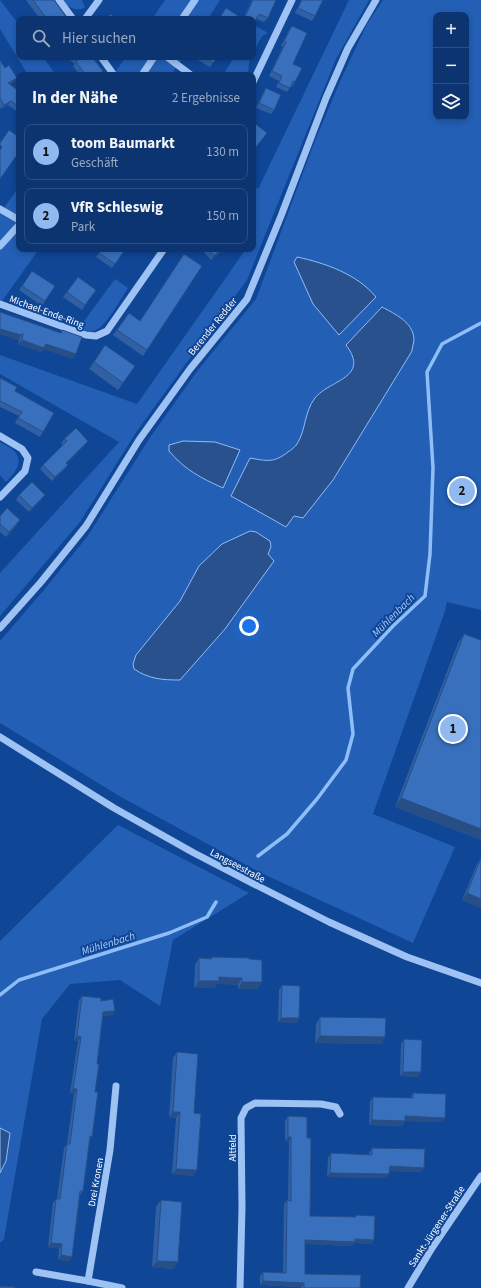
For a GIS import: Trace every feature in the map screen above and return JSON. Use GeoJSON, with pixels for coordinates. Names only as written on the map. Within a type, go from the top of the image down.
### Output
{"type":"FeatureCollection","features":[{"type":"Feature","properties":{"kind":"street"},"geometry":{"type":"LineString","coordinates":[[59,0],[71,16]]}},
{"type":"Feature","properties":{"kind":"street"},"geometry":{"type":"LineString","coordinates":[[87,16],[99,0]]}},
{"type":"Feature","properties":{"kind":"street"},"geometry":{"type":"LineString","coordinates":[[184,16],[195,0]]}},
{"type":"Feature","properties":{"kind":"street"},"geometry":{"type":"LineString","coordinates":[[256,76],[292,0]]}},
{"type":"Feature","properties":{"kind":"street","name":"Berender Redder"},"geometry":{"type":"LineString","coordinates":[[0,628],[41,582],[86,526],[144,434],[190,369],[247,299],[281,216],[326,98],[348,48],[376,0]]}},
{"type":"Feature","properties":{"kind":"street"},"geometry":{"type":"LineString","coordinates":[[103,60],[112,72]]}},
{"type":"Feature","properties":{"kind":"street"},"geometry":{"type":"LineString","coordinates":[[144,72],[152,60]]}},
{"type":"Feature","properties":{"kind":"street"},"geometry":{"type":"LineString","coordinates":[[171,60],[187,72]]}},
{"type":"Feature","properties":{"kind":"street"},"geometry":{"type":"LineString","coordinates":[[0,209],[16,218]]}},
{"type":"Feature","properties":{"kind":"street"},"geometry":{"type":"LineString","coordinates":[[0,246],[16,228]]}},
{"type":"Feature","properties":{"kind":"street","name":"Michael-Ende-Ring"},"geometry":{"type":"LineString","coordinates":[[0,304],[86,335],[96,336],[107,331],[162,252]]}},
{"type":"Feature","properties":{"kind":"street"},"geometry":{"type":"LineString","coordinates":[[0,436],[22,449],[28,458],[24,471],[0,497]]}},
{"type":"Feature","properties":{"kind":"street","name":"Langseestraße"},"geometry":{"type":"LineString","coordinates":[[0,737],[114,808],[194,853],[258,886],[329,922],[407,957],[481,984]]}},
{"type":"Feature","properties":{"kind":"street","name":"Drei Kronen"},"geometry":{"type":"LineString","coordinates":[[88,1280],[110,1150],[116,1086]]}},
{"type":"Feature","properties":{"kind":"street","name":"Altfeld"},"geometry":{"type":"LineString","coordinates":[[240,1288],[242,1208],[241,1118],[246,1108],[255,1103],[321,1104],[336,1107],[340,1114]]}},
{"type":"Feature","properties":{"kind":"street","name":"Sankt-Jürgener-Straße"},"geometry":{"type":"LineString","coordinates":[[408,1288],[432,1248],[481,1176]]}},
{"type":"Feature","properties":{"kind":"street"},"geometry":{"type":"LineString","coordinates":[[36,1272],[88,1280],[122,1288]]}},
{"type":"Feature","properties":{"kind":"shaded area"},"geometry":{"type":"Polygon","coordinates":[[[0,0],[16,21],[16,55],[0,29],[0,0]]]}},
{"type":"Feature","properties":{"kind":"shaded area"},"geometry":{"type":"Polygon","coordinates":[[[62,0],[82,0],[85,8],[73,8],[62,0]]]}},
{"type":"Feature","properties":{"kind":"shaded area"},"geometry":{"type":"Polygon","coordinates":[[[165,0],[220,0],[210,16],[154,16],[165,0]]]}},
{"type":"Feature","properties":{"kind":"shaded area"},"geometry":{"type":"Polygon","coordinates":[[[349,0],[369,0],[336,59],[247,280],[137,431],[80,522],[0,616],[0,573],[119,442],[0,374],[0,355],[137,404],[244,252],[256,252],[256,187],[258,189],[349,0]]]}},
{"type":"Feature","properties":{"kind":"shaded area"},"geometry":{"type":"Polygon","coordinates":[[[383,0],[481,0],[481,610],[447,602],[373,814],[455,847],[413,943],[259,872],[121,797],[0,723],[0,641],[87,537],[151,436],[198,370],[256,299],[316,138],[367,24],[383,0]]]}},
{"type":"Feature","properties":{"kind":"shaded area"},"geometry":{"type":"Polygon","coordinates":[[[256,26],[268,33],[262,36],[256,47],[256,26]]]}},
{"type":"Feature","properties":{"kind":"shaded area"},"geometry":{"type":"Polygon","coordinates":[[[19,60],[45,60],[54,72],[26,72],[19,60]]]}},
{"type":"Feature","properties":{"kind":"shaded area"},"geometry":{"type":"Polygon","coordinates":[[[124,60],[181,60],[173,72],[115,72],[124,60]]]}},
{"type":"Feature","properties":{"kind":"shaded area"},"geometry":{"type":"Polygon","coordinates":[[[232,60],[250,60],[248,72],[225,72],[232,60]]]}},
{"type":"Feature","properties":{"kind":"shaded area"},"geometry":{"type":"Polygon","coordinates":[[[16,191],[16,252],[37,252],[0,304],[0,213],[16,191]]]}},
{"type":"Feature","properties":{"kind":"shaded area"},"geometry":{"type":"Polygon","coordinates":[[[297,257],[329,266],[350,276],[360,282],[376,297],[339,335],[313,304],[294,262],[297,257]]]}},
{"type":"Feature","properties":{"kind":"shaded area"},"geometry":{"type":"Polygon","coordinates":[[[115,279],[128,288],[104,324],[94,331],[79,328],[115,279]]]}},
{"type":"Feature","properties":{"kind":"shaded area"},"geometry":{"type":"Polygon","coordinates":[[[382,307],[407,323],[413,333],[414,339],[412,351],[333,480],[303,518],[294,516],[286,527],[231,496],[250,458],[274,460],[283,456],[296,445],[300,439],[311,403],[321,392],[351,372],[354,365],[352,356],[346,345],[382,307]]]}},
{"type":"Feature","properties":{"kind":"shaded area"},"geometry":{"type":"Polygon","coordinates":[[[183,441],[215,442],[240,450],[223,488],[194,473],[175,458],[169,451],[169,445],[183,441]]]}},
{"type":"Feature","properties":{"kind":"shaded area"},"geometry":{"type":"Polygon","coordinates":[[[0,442],[13,450],[19,459],[15,472],[6,482],[0,475],[0,442]]]}},
{"type":"Feature","properties":{"kind":"shaded area"},"geometry":{"type":"Polygon","coordinates":[[[250,531],[256,532],[270,541],[271,547],[268,554],[274,561],[225,629],[180,680],[156,678],[145,675],[134,669],[133,664],[136,655],[180,601],[199,566],[222,544],[250,531]]]}},
{"type":"Feature","properties":{"kind":"shaded area"},"geometry":{"type":"Polygon","coordinates":[[[118,825],[249,893],[173,940],[160,1006],[120,980],[70,984],[42,1019],[4,1239],[0,1243],[0,1173],[6,1161],[10,1133],[0,1128],[0,941],[118,825]]]}},
{"type":"Feature","properties":{"kind":"shaded area"},"geometry":{"type":"Polygon","coordinates":[[[0,1128],[10,1133],[6,1161],[0,1173],[0,1128]]]}},
{"type":"Feature","properties":{"kind":"building"},"geometry":{"type":"Polygon","coordinates":[[[33,0],[54,0],[66,16],[45,16],[33,0]]]}},
{"type":"Feature","properties":{"kind":"building"},"geometry":{"type":"Polygon","coordinates":[[[253,0],[276,0],[268,18],[259,14],[256,19],[256,16],[245,16],[253,0]]]}},
{"type":"Feature","properties":{"kind":"building"},"geometry":{"type":"Polygon","coordinates":[[[302,0],[323,0],[315,16],[298,8],[302,0]]]}},
{"type":"Feature","properties":{"kind":"building"},"geometry":{"type":"Polygon","coordinates":[[[226,8],[238,16],[221,16],[226,8]]]}},
{"type":"Feature","properties":{"kind":"building"},"geometry":{"type":"Polygon","coordinates":[[[292,26],[307,33],[293,64],[302,68],[295,82],[293,81],[290,88],[279,83],[282,76],[272,71],[286,42],[284,41],[292,26]]]}},
{"type":"Feature","properties":{"kind":"building"},"geometry":{"type":"Polygon","coordinates":[[[0,60],[5,68],[9,65],[16,76],[16,79],[8,83],[16,89],[16,105],[11,101],[4,105],[0,98],[0,60]]]}},
{"type":"Feature","properties":{"kind":"building"},"geometry":{"type":"Polygon","coordinates":[[[77,60],[94,60],[103,71],[84,72],[76,62],[77,60]]]}},
{"type":"Feature","properties":{"kind":"building"},"geometry":{"type":"Polygon","coordinates":[[[266,88],[281,95],[274,110],[259,103],[266,88]]]}},
{"type":"Feature","properties":{"kind":"building"},"geometry":{"type":"Polygon","coordinates":[[[256,124],[267,133],[256,147],[256,124]]]}},
{"type":"Feature","properties":{"kind":"building"},"geometry":{"type":"Polygon","coordinates":[[[9,130],[16,135],[16,156],[0,179],[0,150],[2,147],[0,143],[9,130]]]}},
{"type":"Feature","properties":{"kind":"building"},"geometry":{"type":"Polygon","coordinates":[[[100,252],[124,252],[115,264],[99,253],[100,252]]]}},
{"type":"Feature","properties":{"kind":"building"},"geometry":{"type":"Polygon","coordinates":[[[211,252],[219,252],[214,256],[211,252]]]}},
{"type":"Feature","properties":{"kind":"building"},"geometry":{"type":"Polygon","coordinates":[[[184,254],[202,266],[147,350],[117,330],[129,313],[140,321],[184,254]]]}},
{"type":"Feature","properties":{"kind":"building"},"geometry":{"type":"Polygon","coordinates":[[[32,271],[55,286],[45,301],[22,286],[32,271]]]}},
{"type":"Feature","properties":{"kind":"building"},"geometry":{"type":"Polygon","coordinates":[[[78,277],[96,290],[85,305],[67,292],[78,277]]]}},
{"type":"Feature","properties":{"kind":"building"},"geometry":{"type":"Polygon","coordinates":[[[0,312],[61,333],[62,330],[82,337],[76,354],[46,344],[44,348],[22,340],[23,333],[21,335],[0,329],[0,312]]]}},
{"type":"Feature","properties":{"kind":"building"},"geometry":{"type":"Polygon","coordinates":[[[105,345],[135,366],[123,383],[94,362],[105,345]]]}},
{"type":"Feature","properties":{"kind":"building"},"geometry":{"type":"Polygon","coordinates":[[[0,378],[17,387],[15,391],[54,413],[43,432],[18,418],[22,412],[0,401],[0,378]]]}},
{"type":"Feature","properties":{"kind":"building"},"geometry":{"type":"Polygon","coordinates":[[[76,428],[88,441],[66,463],[68,465],[55,477],[43,465],[67,441],[64,439],[76,428]]]}},
{"type":"Feature","properties":{"kind":"building"},"geometry":{"type":"Polygon","coordinates":[[[32,482],[45,495],[32,508],[19,495],[32,482]]]}},
{"type":"Feature","properties":{"kind":"building"},"geometry":{"type":"Polygon","coordinates":[[[7,508],[20,520],[9,532],[0,524],[0,516],[7,508]]]}},
{"type":"Feature","properties":{"kind":"building"},"geometry":{"type":"Polygon","coordinates":[[[464,634],[481,640],[481,829],[401,798],[464,634]]]}},
{"type":"Feature","properties":{"kind":"building"},"geometry":{"type":"Polygon","coordinates":[[[481,858],[481,899],[467,893],[481,858]]]}},
{"type":"Feature","properties":{"kind":"building"},"geometry":{"type":"Polygon","coordinates":[[[212,957],[249,958],[262,960],[262,982],[242,982],[242,978],[219,977],[219,981],[199,981],[199,958],[212,959],[212,957]]]}},
{"type":"Feature","properties":{"kind":"building"},"geometry":{"type":"Polygon","coordinates":[[[282,985],[300,986],[299,1018],[281,1018],[282,985]]]}},
{"type":"Feature","properties":{"kind":"building"},"geometry":{"type":"Polygon","coordinates":[[[82,996],[101,998],[101,1001],[113,999],[115,1011],[103,1012],[95,1092],[98,1092],[92,1137],[90,1136],[83,1191],[80,1191],[72,1257],[61,1255],[62,1244],[51,1243],[56,1199],[60,1199],[67,1144],[70,1144],[77,1089],[73,1089],[81,1037],[77,1036],[82,996]]]}},
{"type":"Feature","properties":{"kind":"building"},"geometry":{"type":"Polygon","coordinates":[[[320,1017],[386,1018],[385,1037],[320,1036],[320,1017]]]}},
{"type":"Feature","properties":{"kind":"building"},"geometry":{"type":"Polygon","coordinates":[[[404,1039],[422,1040],[421,1072],[403,1072],[404,1039]]]}},
{"type":"Feature","properties":{"kind":"building"},"geometry":{"type":"Polygon","coordinates":[[[177,1052],[198,1054],[194,1113],[201,1114],[197,1170],[176,1169],[180,1112],[173,1112],[177,1052]]]}},
{"type":"Feature","properties":{"kind":"building"},"geometry":{"type":"Polygon","coordinates":[[[413,1093],[446,1094],[445,1118],[405,1116],[405,1121],[372,1120],[373,1097],[413,1098],[413,1093]]]}},
{"type":"Feature","properties":{"kind":"building"},"geometry":{"type":"Polygon","coordinates":[[[288,1116],[307,1117],[307,1138],[311,1138],[310,1216],[375,1216],[374,1240],[355,1239],[355,1242],[305,1240],[305,1274],[361,1275],[360,1288],[304,1288],[304,1283],[263,1281],[263,1272],[286,1273],[287,1200],[291,1201],[291,1137],[288,1137],[288,1116]]]}},
{"type":"Feature","properties":{"kind":"building"},"geometry":{"type":"Polygon","coordinates":[[[372,1148],[425,1149],[424,1168],[390,1166],[389,1174],[330,1173],[331,1153],[372,1155],[372,1148]]]}},
{"type":"Feature","properties":{"kind":"building"},"geometry":{"type":"Polygon","coordinates":[[[161,1200],[182,1202],[178,1262],[157,1261],[161,1200]]]}},
{"type":"Feature","properties":{"kind":"building"},"geometry":{"type":"Polygon","coordinates":[[[0,1286],[15,1287],[0,1288],[0,1286]]]}},
{"type":"Feature","properties":{"kind":"waterway","name":"Mühlenbach"},"geometry":{"type":"LineString","coordinates":[[258,856],[287,834],[317,799],[346,760],[353,734],[348,688],[353,669],[393,626],[425,596],[430,554],[433,468],[427,372],[442,344],[481,323]]}},
{"type":"Feature","properties":{"kind":"waterway","name":"Mühlenbach"},"geometry":{"type":"LineString","coordinates":[[0,995],[19,980],[169,933],[207,917],[216,902]]}},
{"type":"Feature","properties":{"kind":"place","name":"VfR Schleswig"},"geometry":{"type":"Point","coordinates":[462,491]}},
{"type":"Feature","properties":{"kind":"place","name":"toom Baumarkt"},"geometry":{"type":"Point","coordinates":[453,729]}}]}
